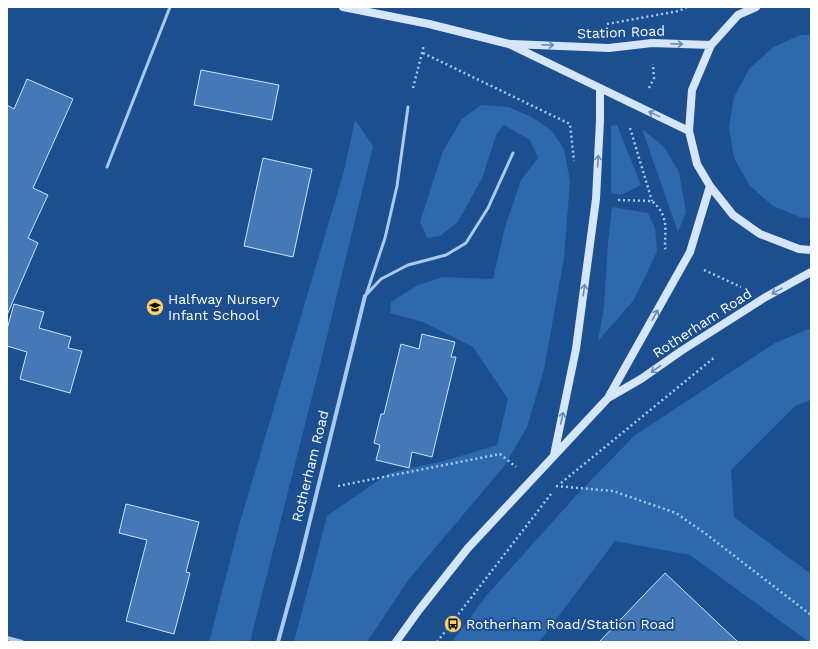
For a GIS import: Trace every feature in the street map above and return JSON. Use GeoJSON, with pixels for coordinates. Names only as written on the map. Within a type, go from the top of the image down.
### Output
{"type":"FeatureCollection","features":[{"type":"Feature","properties":{"kind":"main road","name":"Station Road"},"geometry":{"type":"LineString","coordinates":[[343,7],[429,24],[509,44],[609,48],[652,43],[711,45]]}},
{"type":"Feature","properties":{"kind":"main road"},"geometry":{"type":"LineString","coordinates":[[756,7],[738,15],[711,45],[692,90],[689,131],[697,164],[710,186],[733,215],[760,234],[799,249],[811,250]]}},
{"type":"Feature","properties":{"kind":"main road","name":"Station Road"},"geometry":{"type":"LineString","coordinates":[[509,44],[689,131]]}},
{"type":"Feature","properties":{"kind":"main road"},"geometry":{"type":"LineString","coordinates":[[554,456],[576,349],[596,199],[600,88]]}},
{"type":"Feature","properties":{"kind":"main road","name":"Rotherham Road"},"geometry":{"type":"LineString","coordinates":[[396,642],[468,548],[608,398],[690,252],[710,186]]}},
{"type":"Feature","properties":{"kind":"main road","name":"Rotherham Road"},"geometry":{"type":"LineString","coordinates":[[608,398],[641,379],[681,351],[764,298],[811,272]]}},
{"type":"Feature","properties":{"kind":"street","name":"Rotherham Road"},"geometry":{"type":"LineString","coordinates":[[278,642],[365,296]]}},
{"type":"Feature","properties":{"kind":"street"},"geometry":{"type":"LineString","coordinates":[[7,638],[22,642]]}},
{"type":"Feature","properties":{"kind":"lane"},"geometry":{"type":"LineString","coordinates":[[107,167],[170,7]]}},
{"type":"Feature","properties":{"kind":"lane"},"geometry":{"type":"LineString","coordinates":[[365,296],[387,231],[397,186],[408,107]]}},
{"type":"Feature","properties":{"kind":"lane"},"geometry":{"type":"LineString","coordinates":[[365,296],[381,278],[408,265],[446,255],[466,243],[488,208],[513,153]]}},
{"type":"Feature","properties":{"kind":"path"},"geometry":{"type":"LineString","coordinates":[[651,16],[654,78],[641,108],[629,124],[652,201],[661,208],[665,220],[665,248],[685,260],[764,298]]}},
{"type":"Feature","properties":{"kind":"path"},"geometry":{"type":"LineString","coordinates":[[408,107],[423,53],[570,124],[574,162]]}},
{"type":"Feature","properties":{"kind":"path"},"geometry":{"type":"LineString","coordinates":[[596,199],[652,201]]}},
{"type":"Feature","properties":{"kind":"path"},"geometry":{"type":"LineString","coordinates":[[437,642],[557,486],[716,357]]}},
{"type":"Feature","properties":{"kind":"path"},"geometry":{"type":"LineString","coordinates":[[317,490],[500,454],[532,479],[557,486],[613,491],[676,513],[706,534],[811,615]]}},
{"type":"Feature","properties":{"kind":"shaded area"},"geometry":{"type":"Polygon","coordinates":[[[800,35],[811,35],[811,218],[802,218],[773,206],[749,185],[734,158],[729,127],[734,97],[749,69],[772,48],[800,35]]]}},
{"type":"Feature","properties":{"kind":"shaded area"},"geometry":{"type":"Polygon","coordinates":[[[481,105],[508,107],[532,117],[552,131],[564,149],[570,181],[564,258],[544,369],[527,427],[505,465],[409,579],[367,642],[294,642],[327,516],[389,473],[444,461],[497,445],[508,399],[473,347],[423,322],[390,313],[391,302],[418,285],[443,277],[493,279],[505,227],[521,180],[538,158],[530,140],[504,125],[496,135],[483,176],[458,222],[440,236],[427,238],[420,222],[443,151],[462,119],[481,105]]]}},
{"type":"Feature","properties":{"kind":"shaded area"},"geometry":{"type":"Polygon","coordinates":[[[355,120],[373,146],[320,365],[250,642],[209,642],[240,522],[344,171],[355,120]]]}},
{"type":"Feature","properties":{"kind":"shaded area"},"geometry":{"type":"Polygon","coordinates":[[[617,125],[641,185],[621,195],[611,193],[611,126],[617,125]]]}},
{"type":"Feature","properties":{"kind":"shaded area"},"geometry":{"type":"Polygon","coordinates":[[[642,129],[664,147],[679,172],[686,212],[678,232],[642,129]]]}},
{"type":"Feature","properties":{"kind":"shaded area"},"geometry":{"type":"Polygon","coordinates":[[[612,207],[648,213],[655,228],[657,251],[634,300],[598,341],[604,307],[612,207]]]}},
{"type":"Feature","properties":{"kind":"shaded area"},"geometry":{"type":"Polygon","coordinates":[[[811,328],[811,400],[795,406],[731,470],[734,517],[811,574],[811,642],[690,555],[615,541],[539,642],[452,642],[486,596],[573,499],[634,436],[775,343],[811,328]]]}},
{"type":"Feature","properties":{"kind":"building"},"geometry":{"type":"Polygon","coordinates":[[[201,70],[279,85],[272,120],[194,105],[201,70]]]}},
{"type":"Feature","properties":{"kind":"building"},"geometry":{"type":"Polygon","coordinates":[[[27,79],[73,99],[33,188],[48,195],[28,238],[38,243],[7,315],[7,105],[14,109],[27,79]]]}},
{"type":"Feature","properties":{"kind":"building"},"geometry":{"type":"Polygon","coordinates":[[[263,158],[312,169],[293,257],[244,246],[263,158]]]}},
{"type":"Feature","properties":{"kind":"building"},"geometry":{"type":"Polygon","coordinates":[[[14,304],[44,312],[39,328],[71,337],[68,348],[82,351],[70,393],[20,379],[27,352],[7,346],[7,329],[14,304]]]}},
{"type":"Feature","properties":{"kind":"building"},"geometry":{"type":"Polygon","coordinates":[[[422,334],[455,342],[451,357],[456,357],[432,457],[412,452],[409,468],[376,460],[380,445],[374,443],[381,414],[384,414],[401,344],[419,349],[422,334]]]}},
{"type":"Feature","properties":{"kind":"building"},"geometry":{"type":"Polygon","coordinates":[[[126,504],[199,522],[186,572],[190,573],[174,634],[126,621],[147,540],[119,533],[126,504]]]}},
{"type":"Feature","properties":{"kind":"building"},"geometry":{"type":"Polygon","coordinates":[[[665,573],[738,642],[599,642],[665,573]]]}},
{"type":"Feature","properties":{"kind":"place","name":"Halfway Nursery Infant School"},"geometry":{"type":"Point","coordinates":[155,307]}},
{"type":"Feature","properties":{"kind":"place","name":"Rotherham Road/Station Road"},"geometry":{"type":"Point","coordinates":[453,624]}}]}
